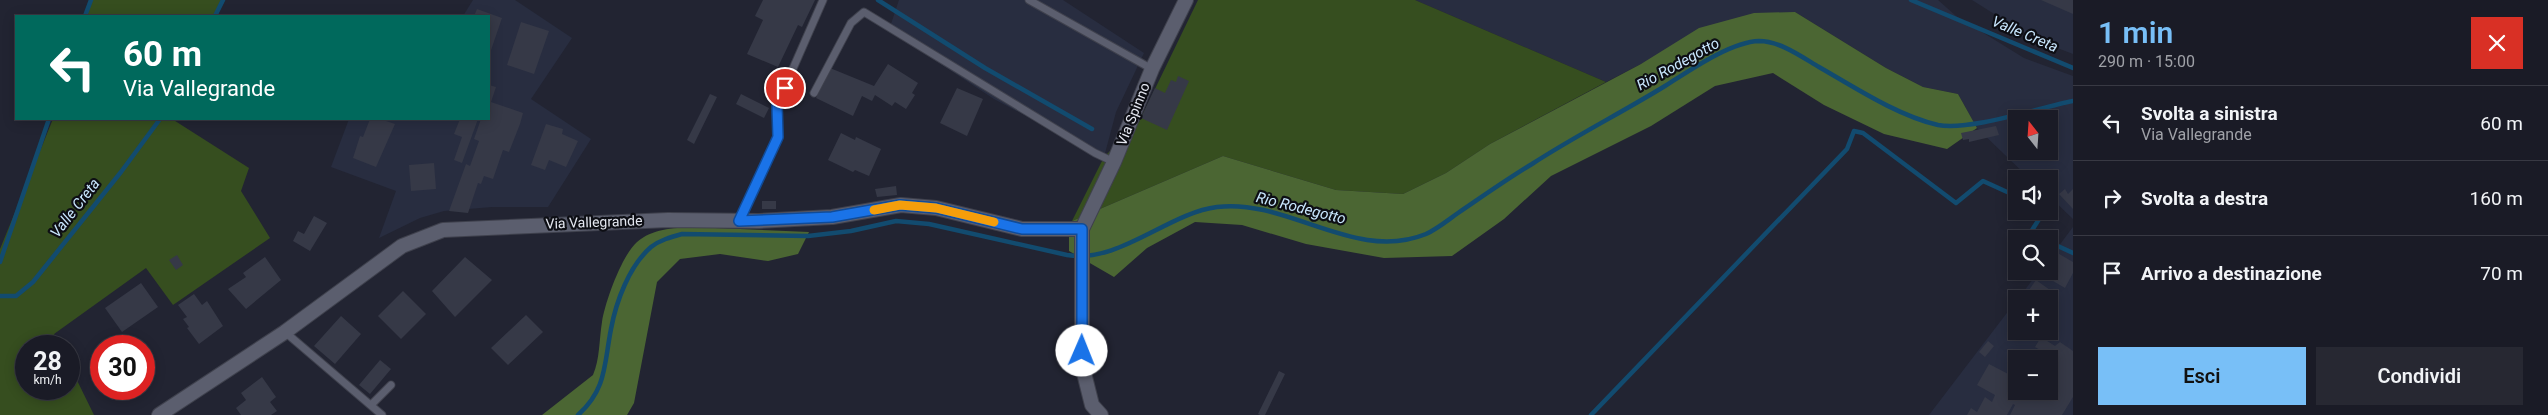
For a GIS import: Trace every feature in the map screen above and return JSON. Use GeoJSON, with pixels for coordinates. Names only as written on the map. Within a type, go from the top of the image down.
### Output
{"type":"FeatureCollection","features":[{"type":"Feature","properties":{"kind":"street","name":"Via Spinno"},"geometry":{"type":"LineString","coordinates":[[1082,229],[1114,162],[1152,69],[1186,0]]}},
{"type":"Feature","properties":{"kind":"street","name":"Via Vallegrande"},"geometry":{"type":"LineString","coordinates":[[160,415],[285,332],[402,246],[443,230],[659,220],[739,221],[832,217],[900,205],[936,208],[1022,229],[1082,229]]}},
{"type":"Feature","properties":{"kind":"street"},"geometry":{"type":"LineString","coordinates":[[1082,229],[1082,365],[1094,412]]}},
{"type":"Feature","properties":{"kind":"lane"},"geometry":{"type":"LineString","coordinates":[[739,221],[778,137],[777,105],[823,0]]}},
{"type":"Feature","properties":{"kind":"lane"},"geometry":{"type":"LineString","coordinates":[[1029,0],[1152,69]]}},
{"type":"Feature","properties":{"kind":"lane"},"geometry":{"type":"LineString","coordinates":[[814,93],[850,22],[864,12],[1095,153],[1114,162]]}},
{"type":"Feature","properties":{"kind":"lane"},"geometry":{"type":"LineString","coordinates":[[285,332],[382,415]]}},
{"type":"Feature","properties":{"kind":"lane"},"geometry":{"type":"LineString","coordinates":[[371,405],[391,385]]}},
{"type":"Feature","properties":{"kind":"shaded area"},"geometry":{"type":"Polygon","coordinates":[[[473,0],[515,0],[572,38],[531,99],[591,139],[548,207],[492,207],[444,211],[420,218],[379,238],[396,191],[331,167],[349,120],[490,120],[490,15],[464,15],[473,0]]]}},
{"type":"Feature","properties":{"kind":"shaded area"},"geometry":{"type":"Polygon","coordinates":[[[899,0],[1063,0],[1144,53],[1116,112],[1104,157],[994,99],[889,30],[899,0]]]}},
{"type":"Feature","properties":{"kind":"shaded area"},"geometry":{"type":"Polygon","coordinates":[[[1415,0],[1938,0],[1956,16],[2024,58],[2073,76],[2073,219],[2058,205],[2058,170],[2021,170],[2010,160],[2058,160],[2058,110],[2008,110],[2008,158],[1977,128],[1958,94],[1923,87],[1886,68],[1795,12],[1641,64],[1606,82],[1415,0]]]}},
{"type":"Feature","properties":{"kind":"shaded area"},"geometry":{"type":"Polygon","coordinates":[[[1972,0],[2073,0],[2073,54],[2034,39],[1972,0]]]}},
{"type":"Feature","properties":{"kind":"shaded area"},"geometry":{"type":"Polygon","coordinates":[[[2073,227],[2073,415],[1929,415],[2008,311],[2008,340],[2058,340],[2058,290],[2025,290],[2032,280],[2058,280],[2058,247],[2073,227]]]}},
{"type":"Feature","properties":{"kind":"green space"},"geometry":{"type":"Polygon","coordinates":[[[89,0],[223,0],[216,15],[84,15],[89,0]]]}},
{"type":"Feature","properties":{"kind":"green space"},"geometry":{"type":"Polygon","coordinates":[[[1198,0],[1415,0],[1606,82],[1490,144],[1446,173],[1403,194],[1336,190],[1223,156],[1072,221],[1104,157],[1139,122],[1198,0]]]}},
{"type":"Feature","properties":{"kind":"green space"},"geometry":{"type":"Polygon","coordinates":[[[1795,12],[1886,68],[1923,87],[1958,94],[1977,128],[1947,149],[1884,134],[1824,105],[1773,73],[1715,86],[1651,126],[1551,176],[1504,219],[1452,256],[1384,258],[1306,244],[1242,225],[1195,222],[1147,248],[1114,277],[1069,251],[1069,233],[1072,221],[1223,156],[1336,190],[1403,194],[1446,173],[1490,144],[1641,64],[1699,28],[1754,13],[1795,12]]]}},
{"type":"Feature","properties":{"kind":"green space"},"geometry":{"type":"Polygon","coordinates":[[[53,120],[174,120],[249,168],[241,191],[270,238],[173,305],[146,268],[54,335],[15,335],[15,400],[80,400],[80,386],[94,415],[0,415],[0,249],[53,120]]]}},
{"type":"Feature","properties":{"kind":"green space"},"geometry":{"type":"Polygon","coordinates":[[[691,227],[809,232],[798,254],[768,261],[720,254],[680,259],[657,282],[634,403],[627,415],[542,415],[593,375],[607,303],[615,279],[631,248],[649,234],[691,227]]]}},
{"type":"Feature","properties":{"kind":"building"},"geometry":{"type":"Polygon","coordinates":[[[763,0],[815,0],[802,27],[798,25],[778,67],[747,54],[763,20],[755,16],[763,0]]]}},
{"type":"Feature","properties":{"kind":"building"},"geometry":{"type":"Polygon","coordinates":[[[2041,0],[2073,0],[2073,14],[2041,0]]]}},
{"type":"Feature","properties":{"kind":"building"},"geometry":{"type":"Polygon","coordinates":[[[477,9],[502,18],[490,53],[490,15],[474,15],[477,9]]]}},
{"type":"Feature","properties":{"kind":"building"},"geometry":{"type":"Polygon","coordinates":[[[521,22],[549,31],[534,74],[507,65],[521,22]]]}},
{"type":"Feature","properties":{"kind":"building"},"geometry":{"type":"Polygon","coordinates":[[[888,64],[918,83],[912,93],[915,95],[906,109],[895,102],[892,106],[875,95],[872,101],[862,96],[853,116],[816,98],[830,68],[874,86],[888,64]]]}},
{"type":"Feature","properties":{"kind":"building"},"geometry":{"type":"Polygon","coordinates":[[[1178,76],[1189,81],[1167,130],[1141,118],[1155,88],[1165,93],[1171,80],[1176,82],[1178,76]]]}},
{"type":"Feature","properties":{"kind":"building"},"geometry":{"type":"Polygon","coordinates":[[[490,85],[496,87],[491,102],[523,113],[520,124],[509,152],[503,150],[493,179],[484,176],[481,184],[478,183],[468,213],[449,211],[466,164],[470,166],[479,141],[474,139],[481,120],[490,120],[490,85]]]}},
{"type":"Feature","properties":{"kind":"building"},"geometry":{"type":"Polygon","coordinates":[[[957,88],[983,99],[967,136],[940,123],[957,88]]]}},
{"type":"Feature","properties":{"kind":"building"},"geometry":{"type":"Polygon","coordinates":[[[710,94],[717,97],[694,144],[687,140],[710,94]]]}},
{"type":"Feature","properties":{"kind":"building"},"geometry":{"type":"Polygon","coordinates":[[[741,94],[769,108],[764,118],[736,104],[741,94]]]}},
{"type":"Feature","properties":{"kind":"building"},"geometry":{"type":"Polygon","coordinates":[[[370,120],[383,120],[395,124],[376,167],[353,158],[360,136],[363,137],[370,120]]]}},
{"type":"Feature","properties":{"kind":"building"},"geometry":{"type":"Polygon","coordinates":[[[460,120],[478,120],[462,163],[454,160],[462,137],[454,134],[460,120]]]}},
{"type":"Feature","properties":{"kind":"building"},"geometry":{"type":"Polygon","coordinates":[[[546,124],[563,129],[562,134],[578,141],[566,167],[549,160],[545,170],[531,165],[546,124]]]}},
{"type":"Feature","properties":{"kind":"building"},"geometry":{"type":"Polygon","coordinates":[[[1996,126],[1999,135],[1969,142],[1969,139],[1963,140],[1961,133],[1996,126]]]}},
{"type":"Feature","properties":{"kind":"building"},"geometry":{"type":"Polygon","coordinates":[[[841,133],[855,140],[856,137],[881,149],[869,176],[855,170],[853,172],[828,160],[841,133]]]}},
{"type":"Feature","properties":{"kind":"building"},"geometry":{"type":"Polygon","coordinates":[[[434,163],[436,189],[411,191],[409,165],[434,163]]]}},
{"type":"Feature","properties":{"kind":"building"},"geometry":{"type":"Polygon","coordinates":[[[896,186],[897,195],[877,197],[875,189],[896,186]]]}},
{"type":"Feature","properties":{"kind":"building"},"geometry":{"type":"Polygon","coordinates":[[[2065,189],[2068,194],[2073,189],[2073,209],[2059,194],[2065,189]]]}},
{"type":"Feature","properties":{"kind":"building"},"geometry":{"type":"Polygon","coordinates":[[[762,201],[776,201],[776,209],[762,209],[762,201]]]}},
{"type":"Feature","properties":{"kind":"building"},"geometry":{"type":"Polygon","coordinates":[[[314,216],[327,223],[310,251],[293,241],[298,231],[304,234],[314,216]]]}},
{"type":"Feature","properties":{"kind":"building"},"geometry":{"type":"Polygon","coordinates":[[[2058,253],[2073,262],[2073,273],[2065,288],[2051,280],[2058,280],[2058,253]]]}},
{"type":"Feature","properties":{"kind":"building"},"geometry":{"type":"Polygon","coordinates":[[[177,255],[183,265],[176,270],[169,260],[177,255]]]}},
{"type":"Feature","properties":{"kind":"building"},"geometry":{"type":"Polygon","coordinates":[[[265,257],[281,280],[246,309],[228,289],[246,277],[243,273],[265,257]]]}},
{"type":"Feature","properties":{"kind":"building"},"geometry":{"type":"Polygon","coordinates":[[[465,257],[492,280],[455,317],[432,291],[465,257]]]}},
{"type":"Feature","properties":{"kind":"building"},"geometry":{"type":"Polygon","coordinates":[[[2036,280],[2050,290],[2029,290],[2036,280]]]}},
{"type":"Feature","properties":{"kind":"building"},"geometry":{"type":"Polygon","coordinates":[[[141,283],[158,307],[122,332],[105,308],[141,283]]]}},
{"type":"Feature","properties":{"kind":"building"},"geometry":{"type":"Polygon","coordinates":[[[403,291],[426,314],[401,339],[378,316],[403,291]]]}},
{"type":"Feature","properties":{"kind":"building"},"geometry":{"type":"Polygon","coordinates":[[[194,294],[202,305],[207,301],[223,326],[199,344],[187,328],[189,327],[183,319],[187,317],[178,305],[194,294]]]}},
{"type":"Feature","properties":{"kind":"building"},"geometry":{"type":"Polygon","coordinates":[[[526,315],[543,332],[508,365],[491,348],[526,315]]]}},
{"type":"Feature","properties":{"kind":"building"},"geometry":{"type":"Polygon","coordinates":[[[341,316],[361,334],[335,364],[314,346],[341,316]]]}},
{"type":"Feature","properties":{"kind":"building"},"geometry":{"type":"Polygon","coordinates":[[[2039,340],[2046,340],[2055,346],[2060,342],[2073,351],[2073,397],[2062,415],[2010,415],[2015,405],[2013,404],[2007,415],[1967,415],[1971,408],[1977,412],[1985,397],[1992,402],[1995,395],[1977,385],[1989,364],[2008,374],[2008,400],[2058,400],[2058,350],[2040,350],[2035,347],[2039,340]]]}},
{"type":"Feature","properties":{"kind":"building"},"geometry":{"type":"Polygon","coordinates":[[[1988,341],[1994,346],[1985,357],[1979,352],[1988,341]]]}},
{"type":"Feature","properties":{"kind":"building"},"geometry":{"type":"Polygon","coordinates":[[[380,360],[391,369],[370,394],[359,385],[380,360]]]}},
{"type":"Feature","properties":{"kind":"building"},"geometry":{"type":"Polygon","coordinates":[[[1279,371],[1285,374],[1265,415],[1260,415],[1258,414],[1279,371]]]}},
{"type":"Feature","properties":{"kind":"building"},"geometry":{"type":"Polygon","coordinates":[[[262,377],[276,397],[270,402],[277,411],[271,415],[241,415],[236,408],[246,400],[241,393],[262,377]]]}},
{"type":"Feature","properties":{"kind":"waterway"},"geometry":{"type":"LineString","coordinates":[[85,15],[91,0]]}},
{"type":"Feature","properties":{"kind":"waterway","name":"Valle Creta"},"geometry":{"type":"LineString","coordinates":[[216,15],[223,0]]}},
{"type":"Feature","properties":{"kind":"waterway"},"geometry":{"type":"LineString","coordinates":[[878,0],[985,68],[1092,129]]}},
{"type":"Feature","properties":{"kind":"waterway","name":"Valle Creta"},"geometry":{"type":"LineString","coordinates":[[1911,0],[2073,68]]}},
{"type":"Feature","properties":{"kind":"waterway","name":"Rio Rodegotto"},"geometry":{"type":"LineString","coordinates":[[578,415],[594,396],[599,386],[603,375],[616,307],[630,274],[651,247],[682,234],[808,236],[851,231],[896,221],[929,224],[1067,255],[1086,256],[1124,245],[1199,211],[1217,207],[1243,207],[1296,219],[1347,236],[1373,241],[1400,241],[1434,230],[1548,154],[1710,58],[1735,46],[1759,41],[1775,44],[1798,54],[1861,92],[1892,108],[1938,125],[1952,126],[1986,122],[2073,101]]}},
{"type":"Feature","properties":{"kind":"waterway"},"geometry":{"type":"LineString","coordinates":[[0,262],[49,120]]}},
{"type":"Feature","properties":{"kind":"waterway","name":"Valle Creta"},"geometry":{"type":"LineString","coordinates":[[0,296],[16,296],[33,282],[121,172],[159,120]]}},
{"type":"Feature","properties":{"kind":"waterway"},"geometry":{"type":"LineString","coordinates":[[1591,415],[1847,149],[1854,131],[1863,133],[1956,203],[1983,181],[2008,192]]}},
{"type":"Feature","properties":{"kind":"waterway"},"geometry":{"type":"LineString","coordinates":[[2032,230],[2038,220]]}},
{"type":"Feature","properties":{"kind":"waterway"},"geometry":{"type":"LineString","coordinates":[[2058,246],[2073,253]]}},
{"type":"Feature","properties":{"kind":"slow traffic"},"geometry":{"type":"LineString","coordinates":[[874,210],[900,205],[936,208],[994,222]]}},
{"type":"Feature","properties":{"kind":"route"},"geometry":{"type":"LineString","coordinates":[[785,88],[777,105],[778,137],[739,221],[759,222],[832,217],[900,205],[936,208],[1022,229],[1082,229],[1082,351]]}}]}
